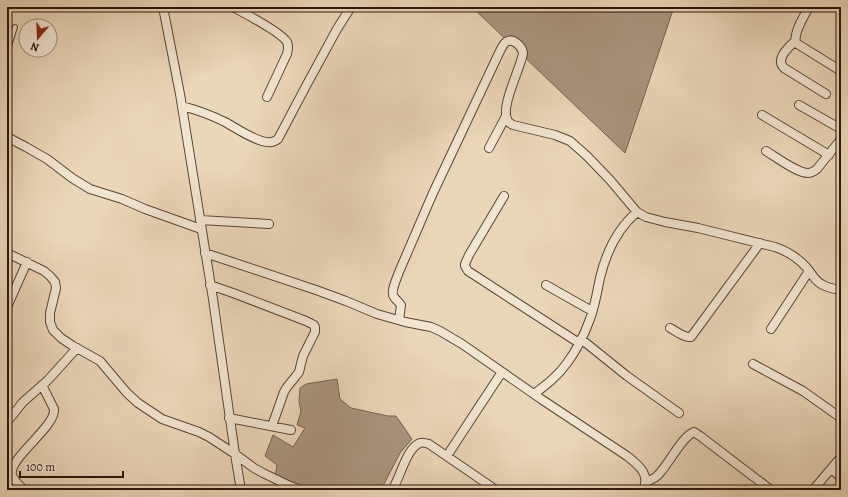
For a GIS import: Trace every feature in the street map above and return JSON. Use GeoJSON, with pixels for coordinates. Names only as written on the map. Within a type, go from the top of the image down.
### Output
{"type":"FeatureCollection","features":[{"type":"Feature","properties":{"kind":"street"},"geometry":{"type":"LineString","coordinates":[[163,7],[182,106],[241,490]]}},
{"type":"Feature","properties":{"kind":"street"},"geometry":{"type":"LineString","coordinates":[[233,7],[259,21],[288,43],[287,54],[267,97]]}},
{"type":"Feature","properties":{"kind":"street"},"geometry":{"type":"LineString","coordinates":[[182,106],[194,109],[223,121],[260,141],[267,143],[273,142],[278,139],[337,29],[351,7]]}},
{"type":"Feature","properties":{"kind":"street"},"geometry":{"type":"LineString","coordinates":[[809,7],[799,25],[795,41],[784,53],[780,62],[784,68],[826,94]]}},
{"type":"Feature","properties":{"kind":"street"},"geometry":{"type":"LineString","coordinates":[[399,320],[400,305],[392,294],[399,272],[433,193],[499,53],[508,40],[520,46],[523,53],[506,108],[506,116],[508,121],[512,124],[547,132],[570,141],[587,156],[621,192],[636,211],[646,217],[698,228],[784,250],[800,262],[816,280],[823,285],[841,290]]}},
{"type":"Feature","properties":{"kind":"street"},"geometry":{"type":"LineString","coordinates":[[795,41],[797,45],[841,71]]}},
{"type":"Feature","properties":{"kind":"street"},"geometry":{"type":"LineString","coordinates":[[799,105],[841,129]]}},
{"type":"Feature","properties":{"kind":"street"},"geometry":{"type":"LineString","coordinates":[[762,115],[829,154]]}},
{"type":"Feature","properties":{"kind":"street"},"geometry":{"type":"LineString","coordinates":[[489,148],[506,116]]}},
{"type":"Feature","properties":{"kind":"street"},"geometry":{"type":"LineString","coordinates":[[7,137],[47,159],[72,178],[90,189],[122,199],[201,230]]}},
{"type":"Feature","properties":{"kind":"street"},"geometry":{"type":"LineString","coordinates":[[766,151],[806,173],[817,169],[841,139]]}},
{"type":"Feature","properties":{"kind":"street"},"geometry":{"type":"LineString","coordinates":[[504,196],[469,255],[465,264],[468,271],[580,341],[679,413]]}},
{"type":"Feature","properties":{"kind":"street"},"geometry":{"type":"LineString","coordinates":[[534,394],[548,384],[564,367],[580,341],[590,320],[604,263],[610,248],[636,211]]}},
{"type":"Feature","properties":{"kind":"street"},"geometry":{"type":"LineString","coordinates":[[200,220],[269,224]]}},
{"type":"Feature","properties":{"kind":"street"},"geometry":{"type":"LineString","coordinates":[[670,328],[684,336],[691,337],[760,243]]}},
{"type":"Feature","properties":{"kind":"street"},"geometry":{"type":"LineString","coordinates":[[7,253],[44,271],[55,282],[56,288],[50,313],[50,322],[54,330],[61,338],[100,361],[127,393],[138,403],[162,419],[209,437],[254,468],[274,479],[301,490]]}},
{"type":"Feature","properties":{"kind":"street"},"geometry":{"type":"LineString","coordinates":[[205,253],[316,290],[377,314],[431,326],[462,344],[627,456],[643,471],[646,482],[643,490]]}},
{"type":"Feature","properties":{"kind":"street"},"geometry":{"type":"LineString","coordinates":[[7,307],[27,262]]}},
{"type":"Feature","properties":{"kind":"street"},"geometry":{"type":"LineString","coordinates":[[771,329],[809,271]]}},
{"type":"Feature","properties":{"kind":"street"},"geometry":{"type":"LineString","coordinates":[[210,285],[306,321],[315,327],[315,332],[303,356],[299,372],[287,386],[272,426]]}},
{"type":"Feature","properties":{"kind":"street"},"geometry":{"type":"LineString","coordinates":[[546,285],[592,311]]}},
{"type":"Feature","properties":{"kind":"street"},"geometry":{"type":"LineString","coordinates":[[7,422],[23,402],[42,385],[77,348]]}},
{"type":"Feature","properties":{"kind":"street"},"geometry":{"type":"LineString","coordinates":[[753,364],[777,376],[841,418]]}},
{"type":"Feature","properties":{"kind":"street"},"geometry":{"type":"LineString","coordinates":[[447,456],[502,372]]}},
{"type":"Feature","properties":{"kind":"street"},"geometry":{"type":"LineString","coordinates":[[24,490],[13,478],[12,469],[51,420],[55,412],[42,385]]}},
{"type":"Feature","properties":{"kind":"street"},"geometry":{"type":"LineString","coordinates":[[229,418],[291,430]]}},
{"type":"Feature","properties":{"kind":"street"},"geometry":{"type":"LineString","coordinates":[[646,482],[656,476],[682,442],[694,432],[771,490]]}},
{"type":"Feature","properties":{"kind":"street"},"geometry":{"type":"LineString","coordinates":[[392,490],[408,455],[415,446],[423,443],[429,444],[496,490]]}},
{"type":"Feature","properties":{"kind":"street"},"geometry":{"type":"LineString","coordinates":[[813,490],[841,457]]}},
{"type":"Feature","properties":{"kind":"street"},"geometry":{"type":"LineString","coordinates":[[831,469],[841,477]]}},
{"type":"Feature","properties":{"kind":"lane"},"geometry":{"type":"LineString","coordinates":[[7,52],[15,27]]}},
{"type":"Feature","properties":{"kind":"shaded area"},"geometry":{"type":"Polygon","coordinates":[[[474,7],[674,7],[625,153],[474,9],[474,7]]]}},
{"type":"Feature","properties":{"kind":"shaded area"},"geometry":{"type":"Polygon","coordinates":[[[337,379],[340,399],[351,408],[388,416],[396,416],[412,439],[400,453],[381,490],[314,490],[275,477],[277,465],[265,456],[273,435],[293,447],[305,428],[297,425],[301,411],[299,402],[300,388],[306,384],[337,379]]]}}]}
